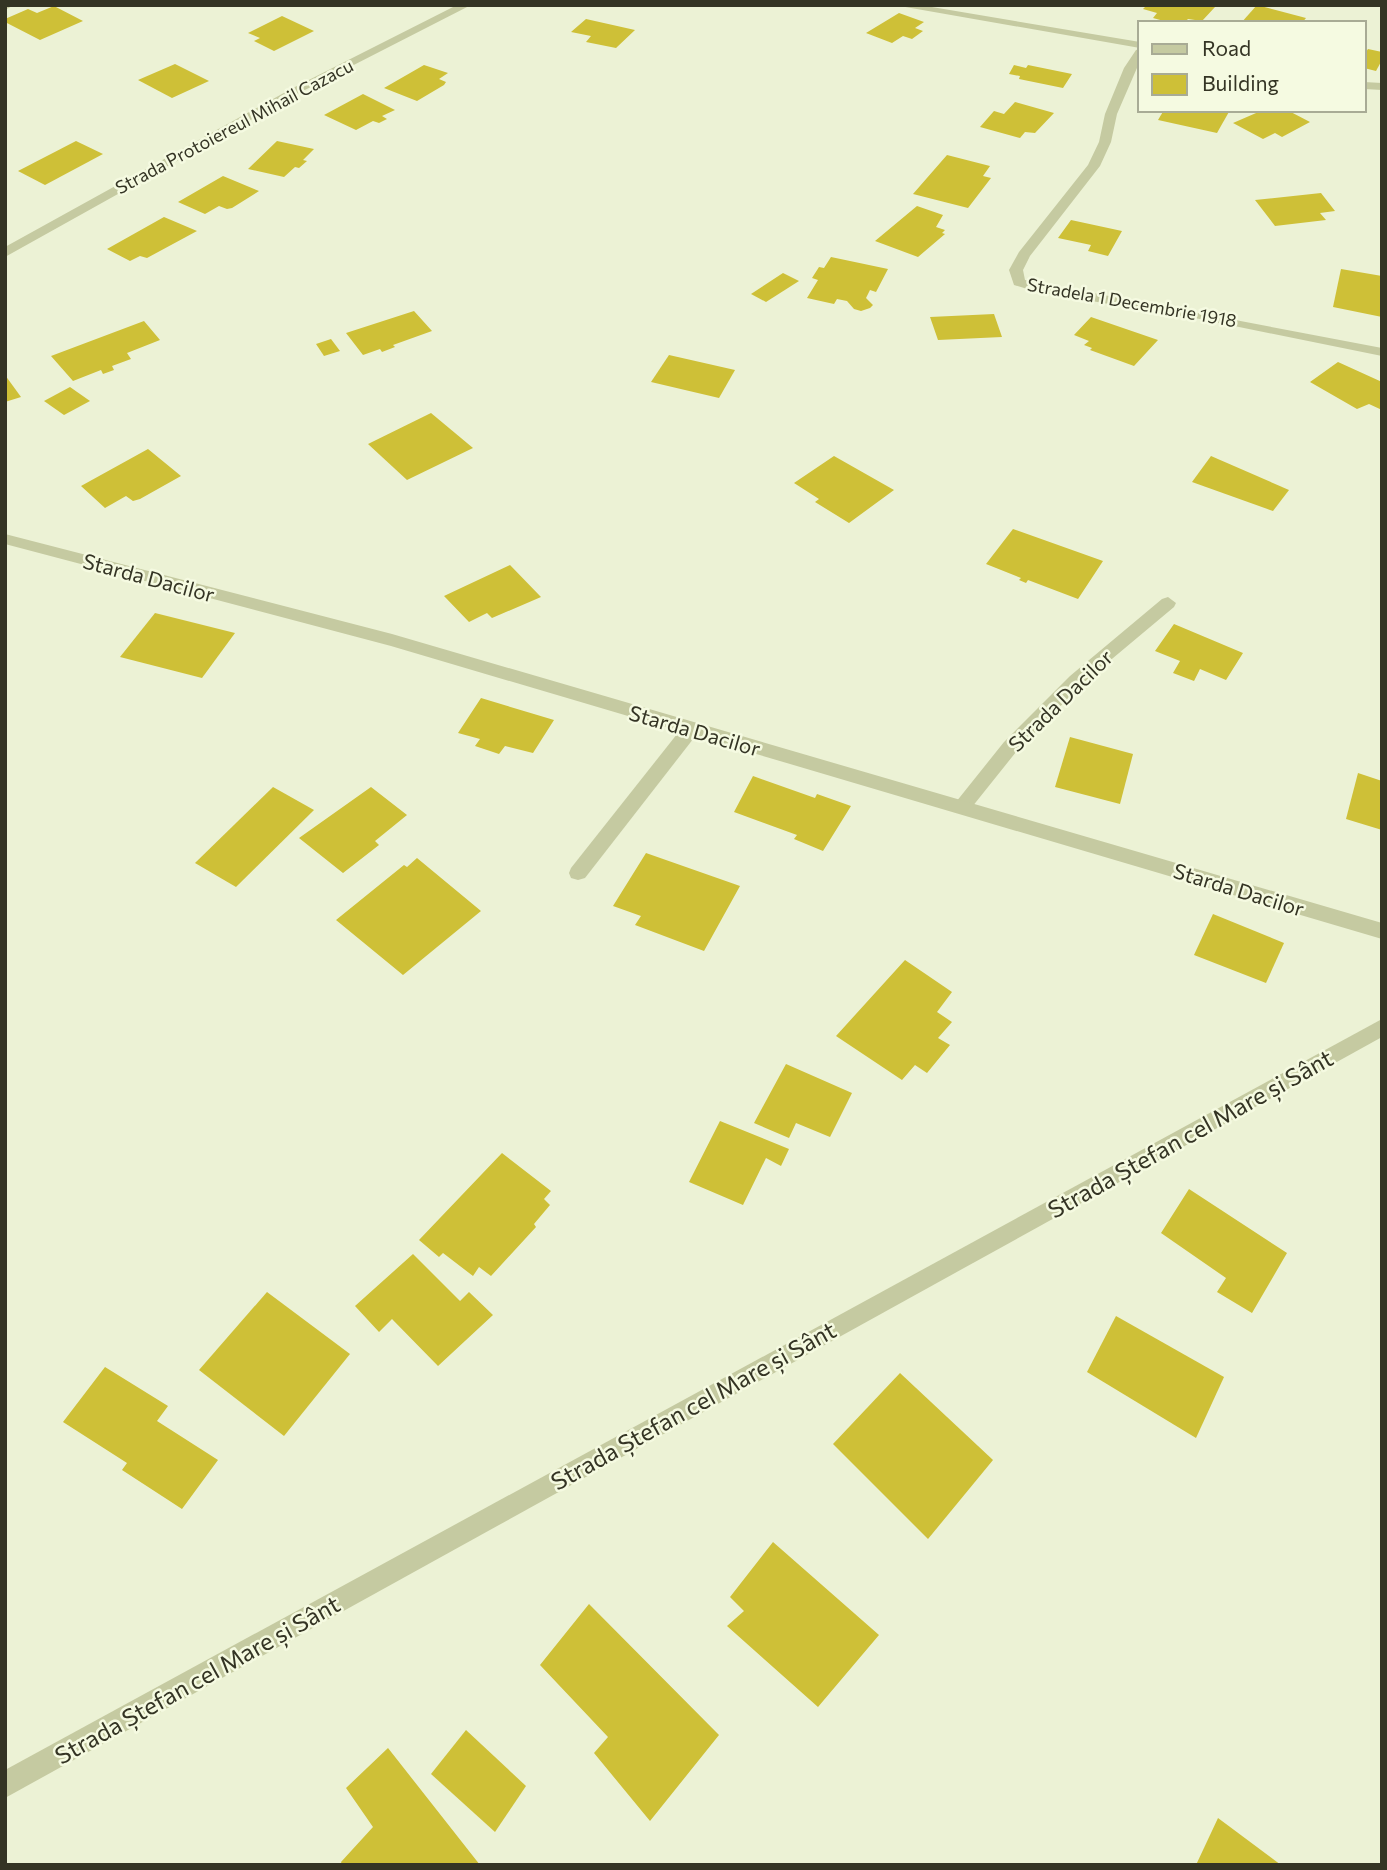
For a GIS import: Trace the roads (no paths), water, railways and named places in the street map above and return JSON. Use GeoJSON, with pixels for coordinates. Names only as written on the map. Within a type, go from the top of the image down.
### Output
{"type":"FeatureCollection","features":[{"type":"Feature","properties":{"kind":"street","name":"Strada Protoiereul Mihail Cazacu"},"geometry":{"type":"LineString","coordinates":[[5,253],[295,91],[466,5]]}},
{"type":"Feature","properties":{"kind":"street"},"geometry":{"type":"LineString","coordinates":[[899,5],[941,9],[1138,45]]}},
{"type":"Feature","properties":{"kind":"street","name":"Stradela 1 Decembrie 1918"},"geometry":{"type":"LineString","coordinates":[[1138,55],[1111,114],[1105,142],[1094,166],[1024,255],[1016,270],[1019,282],[1037,288],[1200,315],[1382,352]]}},
{"type":"Feature","properties":{"kind":"street","name":"Starda Dacilor"},"geometry":{"type":"LineString","coordinates":[[5,538],[392,640],[1382,931]]}},
{"type":"Feature","properties":{"kind":"street","name":"Strada Dacilor"},"geometry":{"type":"LineString","coordinates":[[962,807],[1010,747],[1076,680],[1168,603]]}},
{"type":"Feature","properties":{"kind":"street"},"geometry":{"type":"LineString","coordinates":[[578,873],[691,729]]}},
{"type":"Feature","properties":{"kind":"street","name":"Strada Ștefan cel Mare și Sânt"},"geometry":{"type":"LineString","coordinates":[[5,1785],[1382,1027]]}}]}
